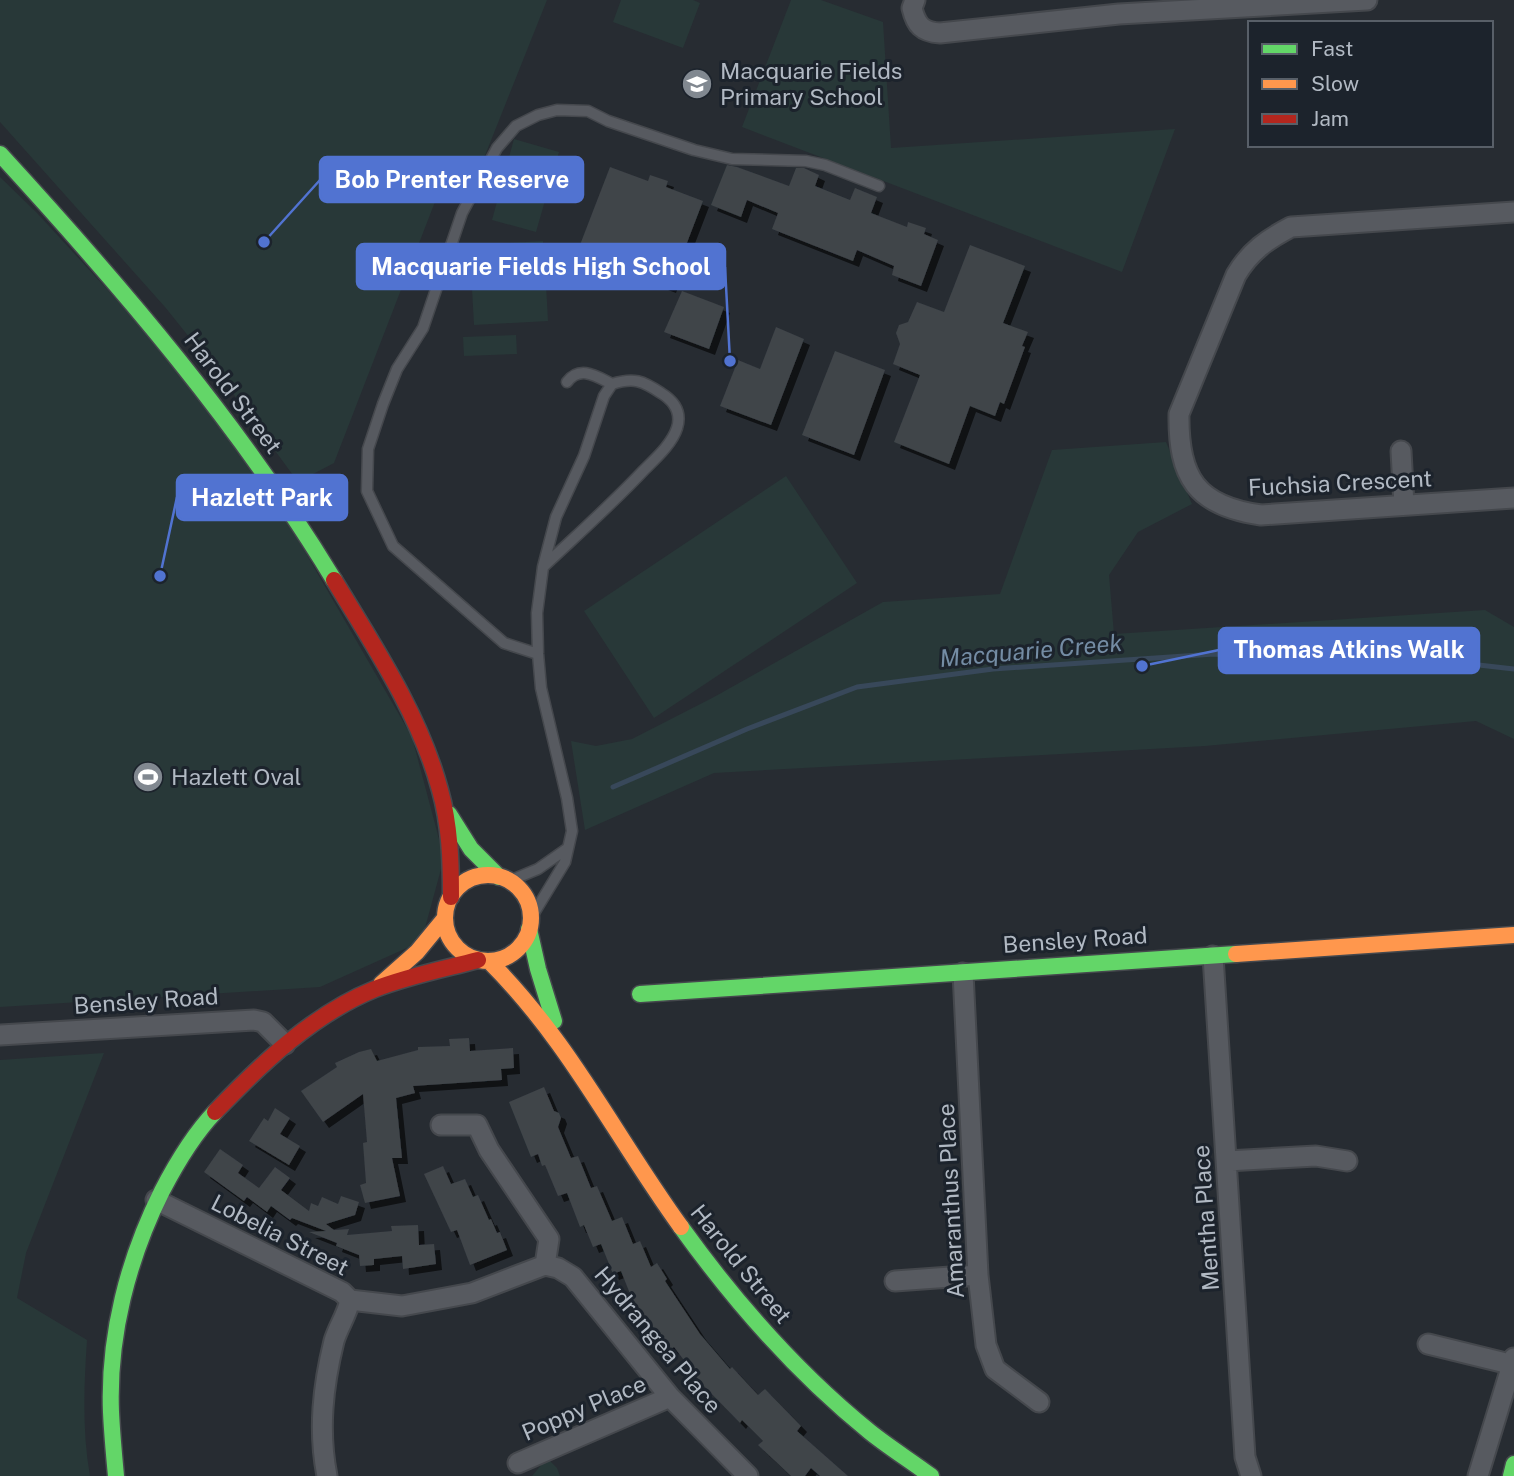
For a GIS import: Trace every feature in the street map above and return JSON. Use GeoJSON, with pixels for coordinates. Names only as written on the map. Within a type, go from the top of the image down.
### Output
{"type":"FeatureCollection","features":[{"type":"Feature","properties":{"kind":"main road","name":"Harold Street"},"geometry":{"type":"LineString","coordinates":[[0,154],[145,315],[254,457],[330,574],[386,669],[423,741],[437,778],[450,856],[451,897]]}},
{"type":"Feature","properties":{"kind":"main road","name":"Harold Street"},"geometry":{"type":"LineString","coordinates":[[443,802],[465,841],[504,879]]}},
{"type":"Feature","properties":{"kind":"main road"},"geometry":{"type":"LineString","coordinates":[[116,1476],[110,1404],[113,1348],[130,1267],[156,1200],[177,1161],[203,1124],[243,1080],[285,1044],[376,989],[416,953],[445,918],[451,897],[457,888],[476,877],[504,879],[526,897],[530,924],[525,939],[510,955],[376,989]]}},
{"type":"Feature","properties":{"kind":"main road"},"geometry":{"type":"LineString","coordinates":[[445,918],[455,944],[469,956],[484,960]]}},
{"type":"Feature","properties":{"kind":"main road","name":"Harold Street"},"geometry":{"type":"LineString","coordinates":[[530,924],[544,990],[560,1041]]}},
{"type":"Feature","properties":{"kind":"main road","name":"Bensley Road"},"geometry":{"type":"LineString","coordinates":[[640,994],[1514,935]]}},
{"type":"Feature","properties":{"kind":"main road","name":"Harold Street"},"geometry":{"type":"LineString","coordinates":[[484,960],[530,1001],[560,1041],[665,1205],[710,1269],[766,1333],[822,1389],[865,1427],[931,1476]]}},
{"type":"Feature","properties":{"kind":"main road"},"geometry":{"type":"LineString","coordinates":[[1511,1476],[1514,1464]]}},
{"type":"Feature","properties":{"kind":"street"},"geometry":{"type":"LineString","coordinates":[[915,0],[912,8],[919,26],[927,32],[940,33],[1121,7],[1367,0]]}},
{"type":"Feature","properties":{"kind":"street","name":"Fuchsia Crescent"},"geometry":{"type":"LineString","coordinates":[[1514,212],[1292,227],[1266,240],[1245,259],[1236,275],[1179,414],[1182,460],[1193,484],[1213,500],[1237,512],[1261,515],[1514,498]]}},
{"type":"Feature","properties":{"kind":"street"},"geometry":{"type":"LineString","coordinates":[[1401,451],[1404,505]]}},
{"type":"Feature","properties":{"kind":"street","name":"Mentha Place"},"geometry":{"type":"LineString","coordinates":[[1213,956],[1245,1457],[1251,1476]]}},
{"type":"Feature","properties":{"kind":"street","name":"Amaranthus Place"},"geometry":{"type":"LineString","coordinates":[[963,973],[978,1275],[986,1345],[995,1369],[1039,1402]]}},
{"type":"Feature","properties":{"kind":"street","name":"Bensley Road"},"geometry":{"type":"LineString","coordinates":[[0,1035],[254,1020],[263,1021],[285,1044]]}},
{"type":"Feature","properties":{"kind":"street"},"geometry":{"type":"LineString","coordinates":[[441,1125],[477,1125],[489,1150],[549,1239],[545,1265]]}},
{"type":"Feature","properties":{"kind":"street"},"geometry":{"type":"LineString","coordinates":[[1227,1161],[1317,1156],[1347,1161]]}},
{"type":"Feature","properties":{"kind":"street","name":"Lobelia Street"},"geometry":{"type":"LineString","coordinates":[[156,1200],[342,1292],[350,1300],[402,1306],[414,1304],[472,1293],[545,1265]]}},
{"type":"Feature","properties":{"kind":"street","name":"Hydrangea Place"},"geometry":{"type":"LineString","coordinates":[[545,1265],[558,1268],[573,1277],[670,1397],[748,1476]]}},
{"type":"Feature","properties":{"kind":"street"},"geometry":{"type":"LineString","coordinates":[[895,1281],[978,1275]]}},
{"type":"Feature","properties":{"kind":"street"},"geometry":{"type":"LineString","coordinates":[[327,1476],[321,1413],[335,1338],[350,1300]]}},
{"type":"Feature","properties":{"kind":"street"},"geometry":{"type":"LineString","coordinates":[[1428,1345],[1513,1362],[1478,1476]]}},
{"type":"Feature","properties":{"kind":"street","name":"Poppy Place"},"geometry":{"type":"LineString","coordinates":[[518,1463],[670,1397]]}},
{"type":"Feature","properties":{"kind":"lane"},"geometry":{"type":"LineString","coordinates":[[537,654],[504,643],[393,546],[367,491],[368,449],[397,369],[423,328],[462,213],[497,148],[516,126],[538,115],[557,110],[588,111],[608,121],[694,150],[732,159],[806,161],[825,165],[880,186]]}},
{"type":"Feature","properties":{"kind":"lane"},"geometry":{"type":"LineString","coordinates":[[567,382],[576,374],[589,372],[612,384]]}},
{"type":"Feature","properties":{"kind":"lane"},"geometry":{"type":"LineString","coordinates":[[530,924],[565,862],[572,831],[567,798],[541,688],[537,654],[537,613],[543,567],[556,517],[584,456],[604,396],[612,384],[624,380],[643,381],[669,397],[679,416],[677,429],[657,457],[543,567]]}},
{"type":"Feature","properties":{"kind":"lane"},"geometry":{"type":"LineString","coordinates":[[504,879],[538,869],[568,848]]}},
{"type":"Feature","properties":{"kind":"shaded area"},"geometry":{"type":"Polygon","coordinates":[[[0,0],[547,0],[478,173],[445,176],[334,463],[298,482],[218,373],[165,307],[0,122],[0,0]]]}},
{"type":"Feature","properties":{"kind":"shaded area"},"geometry":{"type":"Polygon","coordinates":[[[621,0],[693,0],[700,3],[683,48],[613,22],[621,0]]]}},
{"type":"Feature","properties":{"kind":"shaded area"},"geometry":{"type":"Polygon","coordinates":[[[791,0],[821,0],[883,22],[891,148],[1175,129],[1122,272],[742,127],[791,0]]]}},
{"type":"Feature","properties":{"kind":"shaded area"},"geometry":{"type":"Polygon","coordinates":[[[514,139],[559,152],[536,232],[492,220],[514,139]]]}},
{"type":"Feature","properties":{"kind":"shaded area"},"geometry":{"type":"Polygon","coordinates":[[[0,177],[37,213],[162,349],[270,491],[412,737],[444,858],[425,928],[409,947],[320,987],[0,1007],[0,177]]]}},
{"type":"Feature","properties":{"kind":"shaded area"},"geometry":{"type":"Polygon","coordinates":[[[543,241],[545,278],[527,279],[528,285],[546,284],[548,321],[474,325],[472,289],[489,287],[489,281],[471,282],[469,245],[543,241]]]}},
{"type":"Feature","properties":{"kind":"shaded area"},"geometry":{"type":"Polygon","coordinates":[[[516,335],[517,354],[464,356],[463,337],[516,335]]]}},
{"type":"Feature","properties":{"kind":"shaded area"},"geometry":{"type":"Polygon","coordinates":[[[1166,442],[1192,504],[1138,532],[1109,575],[1114,634],[1485,610],[1514,627],[1514,739],[1476,721],[1205,746],[714,773],[585,830],[571,741],[596,746],[632,739],[714,697],[883,602],[1000,594],[1052,450],[1166,442]]]}},
{"type":"Feature","properties":{"kind":"shaded area"},"geometry":{"type":"Polygon","coordinates":[[[786,476],[857,583],[654,718],[584,611],[786,476]]]}},
{"type":"Feature","properties":{"kind":"shaded area"},"geometry":{"type":"Polygon","coordinates":[[[104,1053],[26,1253],[17,1298],[87,1340],[85,1425],[90,1476],[0,1476],[0,1060],[104,1053]]]}},
{"type":"Feature","properties":{"kind":"shaded area"},"geometry":{"type":"Polygon","coordinates":[[[547,1458],[557,1468],[560,1476],[532,1476],[547,1458]]]}},
{"type":"Feature","properties":{"kind":"building"},"geometry":{"type":"Polygon","coordinates":[[[727,165],[789,186],[796,168],[804,168],[819,175],[815,186],[850,200],[855,188],[877,197],[871,213],[907,227],[908,222],[926,228],[924,234],[938,240],[921,286],[892,275],[894,266],[857,250],[853,261],[772,229],[778,213],[747,200],[741,217],[711,205],[727,165]]]}},
{"type":"Feature","properties":{"kind":"building"},"geometry":{"type":"Polygon","coordinates":[[[610,167],[648,181],[650,175],[668,181],[666,187],[703,201],[670,287],[633,273],[630,278],[613,272],[616,265],[578,250],[610,167]]]}},
{"type":"Feature","properties":{"kind":"building"},"geometry":{"type":"Polygon","coordinates":[[[970,245],[1025,266],[1003,323],[1028,332],[1004,404],[1000,402],[995,416],[970,406],[949,464],[894,442],[920,375],[893,364],[900,344],[896,333],[899,325],[908,322],[917,302],[944,312],[970,245]]]}},
{"type":"Feature","properties":{"kind":"building"},"geometry":{"type":"Polygon","coordinates":[[[682,291],[724,307],[709,349],[664,332],[682,291]]]}},
{"type":"Feature","properties":{"kind":"building"},"geometry":{"type":"Polygon","coordinates":[[[776,327],[804,339],[771,425],[720,406],[738,360],[760,369],[776,327]]]}},
{"type":"Feature","properties":{"kind":"building"},"geometry":{"type":"Polygon","coordinates":[[[835,351],[885,370],[854,455],[802,435],[835,351]]]}},
{"type":"Feature","properties":{"kind":"building"},"geometry":{"type":"Polygon","coordinates":[[[469,1038],[470,1051],[513,1048],[514,1068],[501,1069],[502,1080],[413,1086],[415,1093],[396,1098],[402,1158],[392,1158],[400,1196],[365,1203],[360,1185],[366,1183],[363,1143],[367,1142],[363,1094],[323,1122],[301,1091],[337,1067],[335,1063],[359,1052],[371,1049],[377,1061],[418,1050],[418,1047],[450,1046],[449,1039],[469,1038]]]}},
{"type":"Feature","properties":{"kind":"building"},"geometry":{"type":"Polygon","coordinates":[[[544,1087],[554,1111],[559,1113],[561,1118],[558,1127],[571,1158],[578,1156],[591,1188],[597,1186],[612,1221],[622,1217],[633,1244],[640,1241],[651,1267],[657,1263],[667,1279],[665,1281],[700,1334],[730,1369],[732,1367],[758,1395],[765,1389],[801,1426],[797,1431],[848,1476],[820,1476],[811,1468],[805,1476],[791,1476],[758,1445],[763,1441],[742,1420],[740,1423],[701,1383],[674,1347],[670,1350],[632,1299],[621,1271],[613,1274],[601,1244],[593,1247],[584,1225],[580,1227],[567,1193],[558,1196],[538,1154],[531,1157],[509,1102],[544,1087]]]}},
{"type":"Feature","properties":{"kind":"building"},"geometry":{"type":"Polygon","coordinates":[[[275,1108],[290,1118],[280,1134],[300,1146],[289,1165],[249,1141],[264,1118],[268,1121],[275,1108]]]}},
{"type":"Feature","properties":{"kind":"building"},"geometry":{"type":"Polygon","coordinates":[[[220,1149],[243,1165],[238,1173],[259,1188],[275,1167],[290,1178],[281,1190],[309,1211],[311,1203],[318,1206],[322,1197],[338,1204],[341,1196],[359,1202],[355,1215],[326,1224],[334,1230],[349,1229],[347,1235],[392,1231],[391,1226],[418,1225],[419,1245],[434,1244],[436,1264],[403,1269],[402,1256],[374,1259],[374,1265],[360,1266],[359,1255],[309,1232],[326,1231],[292,1218],[290,1220],[271,1206],[267,1212],[247,1197],[244,1201],[204,1172],[220,1149]]]}},
{"type":"Feature","properties":{"kind":"building"},"geometry":{"type":"Polygon","coordinates":[[[443,1166],[451,1184],[465,1179],[473,1197],[478,1195],[489,1220],[491,1219],[497,1233],[500,1232],[507,1250],[470,1265],[457,1230],[451,1232],[424,1174],[443,1166]]]}},
{"type":"Feature","properties":{"kind":"waterway","name":"Macquarie Creek"},"geometry":{"type":"LineString","coordinates":[[613,787],[747,729],[857,687],[993,669],[1214,654],[1426,659],[1514,669]]}},
{"type":"Feature","properties":{"kind":"traffic: fast"},"geometry":{"type":"LineString","coordinates":[[0,154],[135,306],[178,359],[259,467],[334,580]]}},
{"type":"Feature","properties":{"kind":"traffic: fast"},"geometry":{"type":"LineString","coordinates":[[449,814],[471,849],[499,877]]}},
{"type":"Feature","properties":{"kind":"traffic: fast"},"geometry":{"type":"LineString","coordinates":[[529,929],[554,1021]]}},
{"type":"Feature","properties":{"kind":"traffic: fast"},"geometry":{"type":"LineString","coordinates":[[640,994],[1236,954]]}},
{"type":"Feature","properties":{"kind":"traffic: fast"},"geometry":{"type":"LineString","coordinates":[[116,1476],[111,1383],[117,1327],[130,1271],[167,1181],[179,1160],[215,1112]]}},
{"type":"Feature","properties":{"kind":"traffic: fast"},"geometry":{"type":"LineString","coordinates":[[681,1227],[746,1310],[818,1386],[870,1432],[931,1476]]}},
{"type":"Feature","properties":{"kind":"traffic: fast"},"geometry":{"type":"LineString","coordinates":[[1511,1476],[1514,1464]]}},
{"type":"Feature","properties":{"kind":"traffic: slow"},"geometry":{"type":"LineString","coordinates":[[488,875],[504,879],[518,888],[527,902],[531,918],[527,934],[518,948],[504,957],[488,961],[472,957],[458,948],[449,934],[445,918],[449,902],[458,888],[472,879],[488,875]]}},
{"type":"Feature","properties":{"kind":"traffic: slow"},"geometry":{"type":"LineString","coordinates":[[381,984],[417,952],[445,918]]}},
{"type":"Feature","properties":{"kind":"traffic: slow"},"geometry":{"type":"LineString","coordinates":[[1236,954],[1514,935]]}},
{"type":"Feature","properties":{"kind":"traffic: slow"},"geometry":{"type":"LineString","coordinates":[[489,961],[518,992],[568,1057],[681,1227]]}},
{"type":"Feature","properties":{"kind":"traffic: jam"},"geometry":{"type":"LineString","coordinates":[[334,580],[408,708],[431,762],[446,816],[451,897]]}},
{"type":"Feature","properties":{"kind":"traffic: jam"},"geometry":{"type":"LineString","coordinates":[[215,1112],[289,1042],[352,999],[413,976],[478,960]]}},
{"type":"Feature","properties":{"kind":"place","name":"Macquarie Fields Primary School"},"geometry":{"type":"Point","coordinates":[697,84]}},
{"type":"Feature","properties":{"kind":"place","name":"Bob Prenter Reserve"},"geometry":{"type":"Point","coordinates":[264,242]}},
{"type":"Feature","properties":{"kind":"place","name":"Macquarie Fields High School"},"geometry":{"type":"Point","coordinates":[730,361]}},
{"type":"Feature","properties":{"kind":"place","name":"Hazlett Park"},"geometry":{"type":"Point","coordinates":[160,576]}},
{"type":"Feature","properties":{"kind":"place","name":"Thomas Atkins Walk"},"geometry":{"type":"Point","coordinates":[1142,666]}},
{"type":"Feature","properties":{"kind":"place","name":"Hazlett Oval"},"geometry":{"type":"Point","coordinates":[148,777]}}]}
